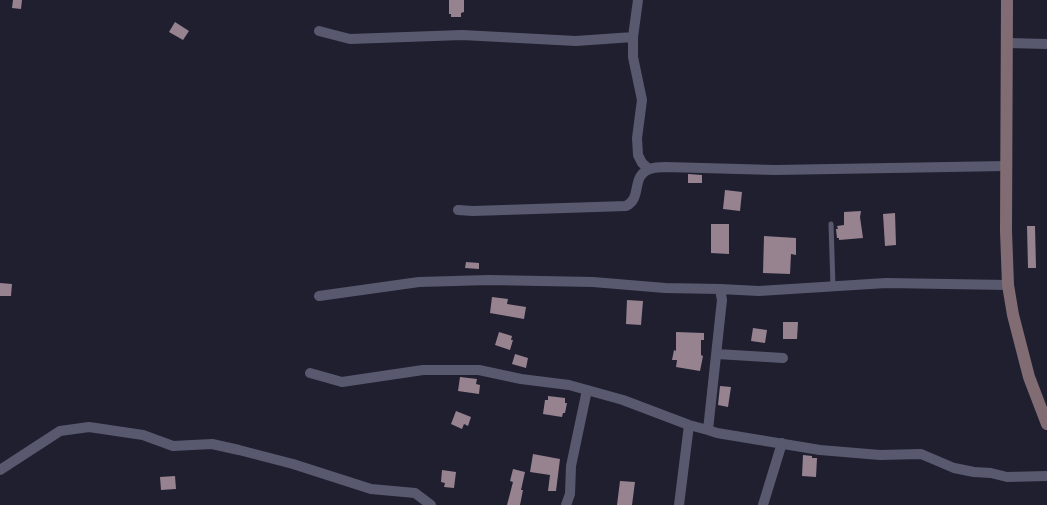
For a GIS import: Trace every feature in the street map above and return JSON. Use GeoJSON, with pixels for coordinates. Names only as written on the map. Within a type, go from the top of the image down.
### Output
{"type":"FeatureCollection","features":[{"type":"Feature","properties":{"kind":"main road"},"geometry":{"type":"LineString","coordinates":[[1007,0],[1006,166],[1008,285],[1013,315],[1029,377],[1047,424]]}},
{"type":"Feature","properties":{"kind":"street"},"geometry":{"type":"LineString","coordinates":[[638,0],[632,37],[633,57],[642,100],[637,138],[638,156],[649,169]]}},
{"type":"Feature","properties":{"kind":"street"},"geometry":{"type":"LineString","coordinates":[[319,31],[350,40],[462,35],[576,40],[632,37]]}},
{"type":"Feature","properties":{"kind":"street"},"geometry":{"type":"LineString","coordinates":[[1008,43],[1047,44]]}},
{"type":"Feature","properties":{"kind":"street"},"geometry":{"type":"LineString","coordinates":[[458,210],[626,206],[632,203],[640,177],[649,169],[666,167],[775,170],[1006,166]]}},
{"type":"Feature","properties":{"kind":"street"},"geometry":{"type":"LineString","coordinates":[[319,296],[419,282],[489,280],[593,282],[665,288],[759,291],[886,283],[1008,285]]}},
{"type":"Feature","properties":{"kind":"street"},"geometry":{"type":"LineString","coordinates":[[708,430],[722,300],[720,289]]}},
{"type":"Feature","properties":{"kind":"street"},"geometry":{"type":"LineString","coordinates":[[717,354],[783,358]]}},
{"type":"Feature","properties":{"kind":"street"},"geometry":{"type":"LineString","coordinates":[[310,373],[342,382],[423,370],[478,370],[521,380],[568,385],[623,400],[689,425],[717,433],[820,450],[880,455],[921,454],[954,468],[974,472],[1026,478],[1047,476]]}},
{"type":"Feature","properties":{"kind":"street"},"geometry":{"type":"LineString","coordinates":[[566,505],[570,494],[572,466],[586,390]]}},
{"type":"Feature","properties":{"kind":"street"},"geometry":{"type":"LineString","coordinates":[[679,505],[689,425]]}},
{"type":"Feature","properties":{"kind":"street"},"geometry":{"type":"LineString","coordinates":[[0,470],[60,431],[89,427],[142,435],[174,446],[212,444],[239,450],[293,464],[371,489],[415,493],[431,505]]}},
{"type":"Feature","properties":{"kind":"street"},"geometry":{"type":"LineString","coordinates":[[763,505],[782,443]]}},
{"type":"Feature","properties":{"kind":"lane"},"geometry":{"type":"LineString","coordinates":[[831,224],[833,287]]}},
{"type":"Feature","properties":{"kind":"building"},"geometry":{"type":"Polygon","coordinates":[[[13,0],[22,0],[21,9],[12,8],[13,0]]]}},
{"type":"Feature","properties":{"kind":"building"},"geometry":{"type":"Polygon","coordinates":[[[449,0],[464,0],[464,12],[461,13],[461,17],[451,17],[451,14],[449,14],[449,0]]]}},
{"type":"Feature","properties":{"kind":"building"},"geometry":{"type":"Polygon","coordinates":[[[175,22],[189,31],[183,40],[169,32],[175,22]]]}},
{"type":"Feature","properties":{"kind":"building"},"geometry":{"type":"Polygon","coordinates":[[[688,174],[702,175],[702,183],[688,183],[688,174]]]}},
{"type":"Feature","properties":{"kind":"building"},"geometry":{"type":"Polygon","coordinates":[[[725,190],[742,192],[740,211],[723,209],[725,190]]]}},
{"type":"Feature","properties":{"kind":"building"},"geometry":{"type":"Polygon","coordinates":[[[861,211],[863,238],[839,240],[836,229],[838,229],[837,226],[844,225],[844,212],[861,211]]]}},
{"type":"Feature","properties":{"kind":"building"},"geometry":{"type":"Polygon","coordinates":[[[895,213],[896,245],[885,246],[883,214],[895,213]]]}},
{"type":"Feature","properties":{"kind":"building"},"geometry":{"type":"Polygon","coordinates":[[[711,224],[729,224],[729,254],[711,253],[711,224]]]}},
{"type":"Feature","properties":{"kind":"building"},"geometry":{"type":"Polygon","coordinates":[[[1027,226],[1035,226],[1036,268],[1028,268],[1027,226]]]}},
{"type":"Feature","properties":{"kind":"building"},"geometry":{"type":"Polygon","coordinates":[[[764,236],[796,238],[796,255],[791,254],[790,274],[763,273],[764,236]]]}},
{"type":"Feature","properties":{"kind":"building"},"geometry":{"type":"Polygon","coordinates":[[[466,262],[479,263],[479,269],[465,268],[466,262]]]}},
{"type":"Feature","properties":{"kind":"building"},"geometry":{"type":"Polygon","coordinates":[[[0,283],[12,284],[11,296],[0,296],[0,283]]]}},
{"type":"Feature","properties":{"kind":"building"},"geometry":{"type":"Polygon","coordinates":[[[492,297],[508,299],[507,304],[526,307],[524,319],[490,313],[492,297]]]}},
{"type":"Feature","properties":{"kind":"building"},"geometry":{"type":"Polygon","coordinates":[[[627,300],[643,301],[641,325],[626,324],[627,300]]]}},
{"type":"Feature","properties":{"kind":"building"},"geometry":{"type":"Polygon","coordinates":[[[783,322],[798,322],[797,339],[783,339],[783,322]]]}},
{"type":"Feature","properties":{"kind":"building"},"geometry":{"type":"Polygon","coordinates":[[[753,328],[767,330],[765,343],[751,341],[753,328]]]}},
{"type":"Feature","properties":{"kind":"building"},"geometry":{"type":"Polygon","coordinates":[[[499,332],[512,336],[511,340],[513,340],[510,350],[495,345],[499,332]]]}},
{"type":"Feature","properties":{"kind":"building"},"geometry":{"type":"Polygon","coordinates":[[[676,332],[704,333],[704,340],[701,340],[701,355],[703,356],[700,371],[676,367],[677,360],[672,360],[674,350],[676,351],[676,332]]]}},
{"type":"Feature","properties":{"kind":"building"},"geometry":{"type":"Polygon","coordinates":[[[515,354],[528,358],[526,368],[512,364],[515,354]]]}},
{"type":"Feature","properties":{"kind":"building"},"geometry":{"type":"Polygon","coordinates":[[[460,377],[477,379],[476,384],[480,385],[479,394],[458,391],[460,377]]]}},
{"type":"Feature","properties":{"kind":"building"},"geometry":{"type":"Polygon","coordinates":[[[720,386],[731,387],[728,407],[718,405],[720,386]]]}},
{"type":"Feature","properties":{"kind":"building"},"geometry":{"type":"Polygon","coordinates":[[[548,396],[565,398],[565,403],[567,403],[562,417],[543,414],[545,400],[548,400],[548,396]]]}},
{"type":"Feature","properties":{"kind":"building"},"geometry":{"type":"Polygon","coordinates":[[[456,411],[471,417],[468,426],[464,424],[462,429],[451,424],[456,411]]]}},
{"type":"Feature","properties":{"kind":"building"},"geometry":{"type":"Polygon","coordinates":[[[533,454],[560,459],[556,491],[548,491],[550,475],[530,472],[533,454]]]}},
{"type":"Feature","properties":{"kind":"building"},"geometry":{"type":"Polygon","coordinates":[[[803,455],[817,458],[816,477],[802,476],[803,455]]]}},
{"type":"Feature","properties":{"kind":"building"},"geometry":{"type":"Polygon","coordinates":[[[513,469],[525,472],[520,505],[507,505],[513,482],[510,481],[513,469]]]}},
{"type":"Feature","properties":{"kind":"building"},"geometry":{"type":"Polygon","coordinates":[[[442,470],[456,472],[454,488],[444,487],[445,483],[441,482],[442,470]]]}},
{"type":"Feature","properties":{"kind":"building"},"geometry":{"type":"Polygon","coordinates":[[[175,476],[176,489],[161,490],[160,477],[175,476]]]}},
{"type":"Feature","properties":{"kind":"building"},"geometry":{"type":"Polygon","coordinates":[[[620,481],[635,482],[632,505],[617,505],[620,481]]]}}]}
